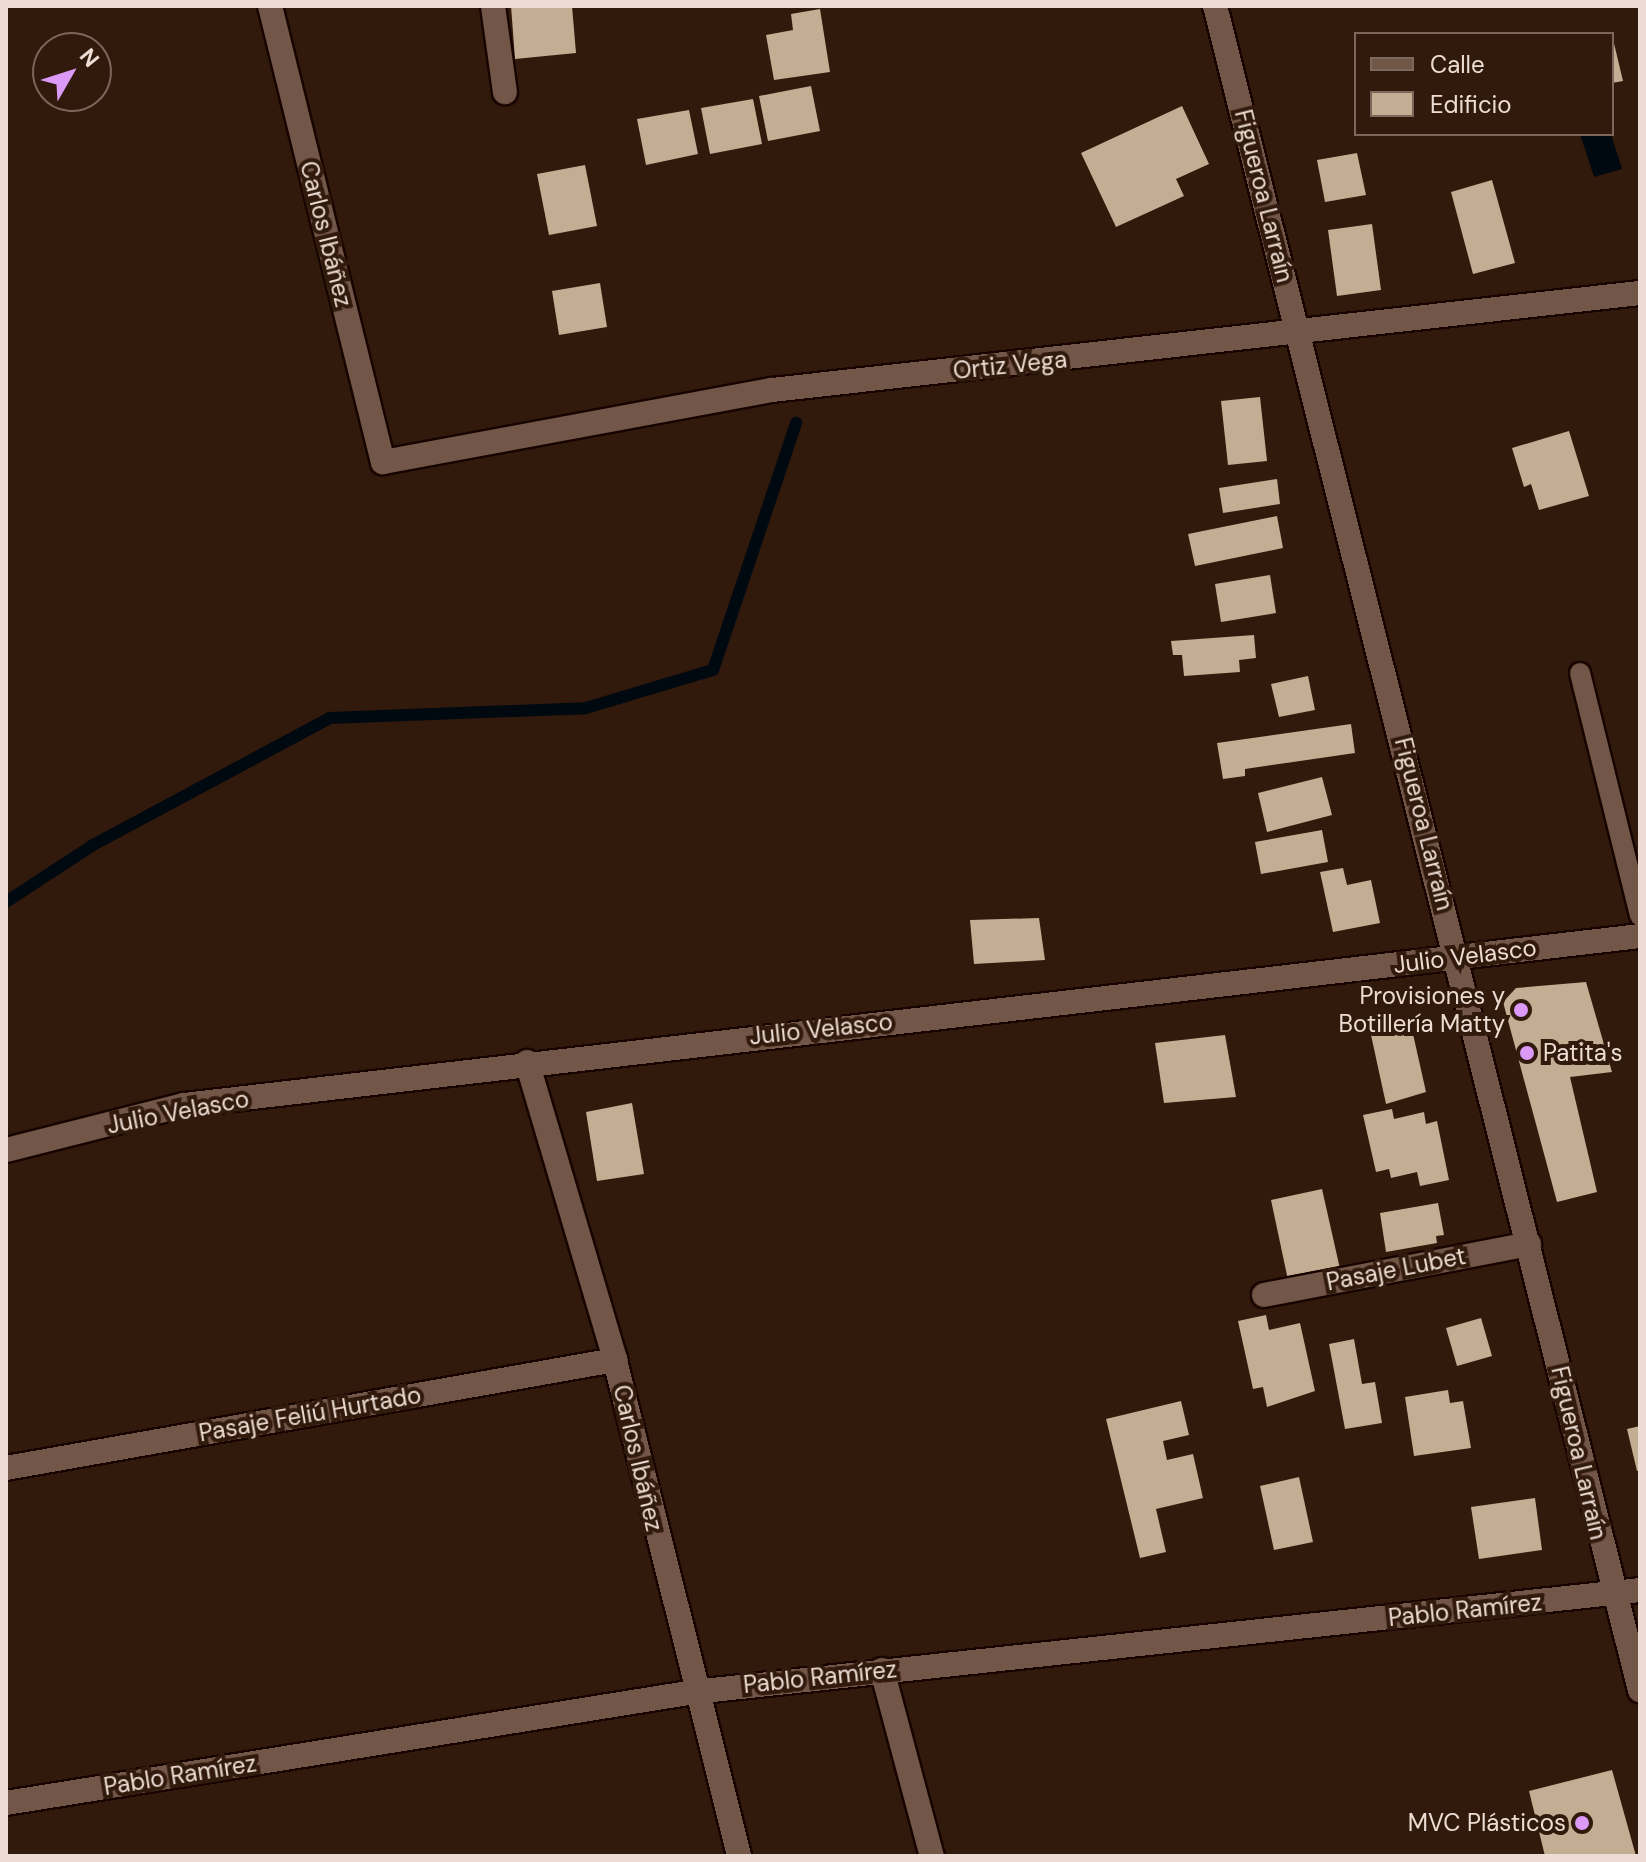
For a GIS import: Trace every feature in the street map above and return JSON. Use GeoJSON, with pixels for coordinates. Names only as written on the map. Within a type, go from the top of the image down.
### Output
{"type":"FeatureCollection","features":[{"type":"Feature","properties":{"kind":"street","name":"Carlos Ibáñez"},"geometry":{"type":"LineString","coordinates":[[270,6],[383,462]]}},
{"type":"Feature","properties":{"kind":"street"},"geometry":{"type":"LineString","coordinates":[[493,6],[505,92]]}},
{"type":"Feature","properties":{"kind":"street","name":"Figueroa Larraín"},"geometry":{"type":"LineString","coordinates":[[1215,6],[1458,957],[1612,1594],[1640,1690]]}},
{"type":"Feature","properties":{"kind":"street","name":"Ortiz Vega"},"geometry":{"type":"LineString","coordinates":[[383,462],[772,390],[1299,334],[1640,293]]}},
{"type":"Feature","properties":{"kind":"street","name":"Julio Velasco"},"geometry":{"type":"LineString","coordinates":[[6,1150],[184,1105],[527,1062],[1640,936]]}},
{"type":"Feature","properties":{"kind":"street","name":"Carlos Ibáñez"},"geometry":{"type":"LineString","coordinates":[[527,1062],[615,1360],[694,1692],[739,1856]]}},
{"type":"Feature","properties":{"kind":"street","name":"Pasaje Lubet"},"geometry":{"type":"LineString","coordinates":[[1264,1295],[1529,1244]]}},
{"type":"Feature","properties":{"kind":"street","name":"Pasaje Feliú Hurtado"},"geometry":{"type":"LineString","coordinates":[[6,1468],[615,1360]]}},
{"type":"Feature","properties":{"kind":"street","name":"Pablo Ramírez"},"geometry":{"type":"LineString","coordinates":[[6,1803],[694,1692],[1640,1590]]}},
{"type":"Feature","properties":{"kind":"street"},"geometry":{"type":"LineString","coordinates":[[882,1670],[932,1856]]}},
{"type":"Feature","properties":{"kind":"lane"},"geometry":{"type":"LineString","coordinates":[[1580,673],[1640,916]]}},
{"type":"Feature","properties":{"kind":"shaded area"},"geometry":{"type":"Polygon","coordinates":[[[1581,136],[1612,136],[1622,169],[1594,177],[1581,136]]]}},
{"type":"Feature","properties":{"kind":"building"},"geometry":{"type":"Polygon","coordinates":[[[511,6],[572,6],[576,53],[515,59],[511,6]]]}},
{"type":"Feature","properties":{"kind":"building"},"geometry":{"type":"Polygon","coordinates":[[[820,9],[830,72],[774,80],[766,35],[793,30],[791,14],[820,9]]]}},
{"type":"Feature","properties":{"kind":"building"},"geometry":{"type":"Polygon","coordinates":[[[1614,43],[1623,81],[1614,83],[1614,43]]]}},
{"type":"Feature","properties":{"kind":"building"},"geometry":{"type":"Polygon","coordinates":[[[811,86],[820,131],[768,141],[759,96],[811,86]]]}},
{"type":"Feature","properties":{"kind":"building"},"geometry":{"type":"Polygon","coordinates":[[[753,99],[762,144],[710,154],[701,108],[753,99]]]}},
{"type":"Feature","properties":{"kind":"building"},"geometry":{"type":"Polygon","coordinates":[[[1182,106],[1209,164],[1176,179],[1184,196],[1116,227],[1081,153],[1182,106]]]}},
{"type":"Feature","properties":{"kind":"building"},"geometry":{"type":"Polygon","coordinates":[[[689,110],[698,154],[646,165],[637,119],[689,110]]]}},
{"type":"Feature","properties":{"kind":"building"},"geometry":{"type":"Polygon","coordinates":[[[1357,153],[1366,195],[1325,202],[1317,160],[1357,153]]]}},
{"type":"Feature","properties":{"kind":"building"},"geometry":{"type":"Polygon","coordinates":[[[585,165],[597,226],[549,235],[537,174],[585,165]]]}},
{"type":"Feature","properties":{"kind":"building"},"geometry":{"type":"Polygon","coordinates":[[[1492,180],[1515,263],[1473,274],[1451,192],[1492,180]]]}},
{"type":"Feature","properties":{"kind":"building"},"geometry":{"type":"Polygon","coordinates":[[[1372,224],[1381,290],[1337,296],[1328,230],[1372,224]]]}},
{"type":"Feature","properties":{"kind":"building"},"geometry":{"type":"Polygon","coordinates":[[[600,283],[607,327],[559,335],[552,291],[600,283]]]}},
{"type":"Feature","properties":{"kind":"building"},"geometry":{"type":"Polygon","coordinates":[[[1260,397],[1267,461],[1228,465],[1221,401],[1260,397]]]}},
{"type":"Feature","properties":{"kind":"building"},"geometry":{"type":"Polygon","coordinates":[[[1569,431],[1589,496],[1539,510],[1531,484],[1524,487],[1512,448],[1569,431]]]}},
{"type":"Feature","properties":{"kind":"building"},"geometry":{"type":"Polygon","coordinates":[[[1277,479],[1280,504],[1223,513],[1219,488],[1277,479]]]}},
{"type":"Feature","properties":{"kind":"building"},"geometry":{"type":"Polygon","coordinates":[[[1277,516],[1283,548],[1195,566],[1188,534],[1277,516]]]}},
{"type":"Feature","properties":{"kind":"building"},"geometry":{"type":"Polygon","coordinates":[[[1270,575],[1276,613],[1221,622],[1215,584],[1270,575]]]}},
{"type":"Feature","properties":{"kind":"building"},"geometry":{"type":"Polygon","coordinates":[[[1254,635],[1256,658],[1239,660],[1240,672],[1184,676],[1182,655],[1173,655],[1171,641],[1254,635]]]}},
{"type":"Feature","properties":{"kind":"building"},"geometry":{"type":"Polygon","coordinates":[[[1308,676],[1315,710],[1279,717],[1271,684],[1308,676]]]}},
{"type":"Feature","properties":{"kind":"building"},"geometry":{"type":"Polygon","coordinates":[[[1351,724],[1355,753],[1245,769],[1245,776],[1223,779],[1217,743],[1351,724]]]}},
{"type":"Feature","properties":{"kind":"building"},"geometry":{"type":"Polygon","coordinates":[[[1322,777],[1332,815],[1267,832],[1258,793],[1322,777]]]}},
{"type":"Feature","properties":{"kind":"building"},"geometry":{"type":"Polygon","coordinates":[[[1322,830],[1328,862],[1261,874],[1255,842],[1322,830]]]}},
{"type":"Feature","properties":{"kind":"building"},"geometry":{"type":"Polygon","coordinates":[[[1343,868],[1347,885],[1371,880],[1380,923],[1333,932],[1320,872],[1343,868]]]}},
{"type":"Feature","properties":{"kind":"building"},"geometry":{"type":"Polygon","coordinates":[[[1039,918],[1045,960],[974,964],[970,920],[1039,918]]]}},
{"type":"Feature","properties":{"kind":"building"},"geometry":{"type":"Polygon","coordinates":[[[1586,982],[1612,1072],[1570,1077],[1597,1192],[1557,1202],[1503,1002],[1516,988],[1586,982]]]}},
{"type":"Feature","properties":{"kind":"building"},"geometry":{"type":"Polygon","coordinates":[[[1411,1025],[1426,1092],[1386,1104],[1371,1035],[1411,1025]]]}},
{"type":"Feature","properties":{"kind":"building"},"geometry":{"type":"Polygon","coordinates":[[[1225,1035],[1236,1097],[1164,1103],[1155,1043],[1225,1035]]]}},
{"type":"Feature","properties":{"kind":"building"},"geometry":{"type":"Polygon","coordinates":[[[632,1103],[644,1174],[597,1181],[586,1112],[632,1103]]]}},
{"type":"Feature","properties":{"kind":"building"},"geometry":{"type":"Polygon","coordinates":[[[1392,1109],[1394,1119],[1424,1112],[1426,1124],[1437,1121],[1449,1180],[1420,1186],[1417,1172],[1391,1178],[1389,1169],[1376,1172],[1363,1115],[1392,1109]]]}},
{"type":"Feature","properties":{"kind":"building"},"geometry":{"type":"Polygon","coordinates":[[[1322,1189],[1340,1269],[1288,1280],[1271,1200],[1322,1189]]]}},
{"type":"Feature","properties":{"kind":"building"},"geometry":{"type":"Polygon","coordinates":[[[1438,1203],[1444,1235],[1436,1236],[1437,1243],[1386,1252],[1380,1213],[1438,1203]]]}},
{"type":"Feature","properties":{"kind":"building"},"geometry":{"type":"Polygon","coordinates":[[[1266,1315],[1269,1330],[1300,1323],[1315,1391],[1267,1407],[1263,1387],[1253,1389],[1238,1321],[1266,1315]]]}},
{"type":"Feature","properties":{"kind":"building"},"geometry":{"type":"Polygon","coordinates":[[[1481,1318],[1492,1356],[1457,1366],[1446,1328],[1481,1318]]]}},
{"type":"Feature","properties":{"kind":"building"},"geometry":{"type":"Polygon","coordinates":[[[1354,1339],[1362,1384],[1375,1382],[1382,1423],[1345,1429],[1329,1344],[1354,1339]]]}},
{"type":"Feature","properties":{"kind":"building"},"geometry":{"type":"Polygon","coordinates":[[[1448,1390],[1450,1403],[1463,1401],[1471,1448],[1414,1456],[1405,1397],[1448,1390]]]}},
{"type":"Feature","properties":{"kind":"building"},"geometry":{"type":"Polygon","coordinates":[[[1181,1401],[1189,1435],[1163,1441],[1167,1460],[1193,1454],[1203,1498],[1156,1509],[1166,1552],[1140,1558],[1106,1419],[1181,1401]]]}},
{"type":"Feature","properties":{"kind":"building"},"geometry":{"type":"Polygon","coordinates":[[[1640,1426],[1640,1470],[1637,1471],[1627,1429],[1640,1426]]]}},
{"type":"Feature","properties":{"kind":"building"},"geometry":{"type":"Polygon","coordinates":[[[1299,1477],[1313,1542],[1274,1550],[1260,1486],[1299,1477]]]}},
{"type":"Feature","properties":{"kind":"building"},"geometry":{"type":"Polygon","coordinates":[[[1535,1498],[1542,1550],[1479,1559],[1471,1507],[1535,1498]]]}},
{"type":"Feature","properties":{"kind":"building","name":"MVC Plásticos"},"geometry":{"type":"Polygon","coordinates":[[[1612,1770],[1636,1856],[1545,1856],[1529,1791],[1612,1770]]]}},
{"type":"Feature","properties":{"kind":"waterway"},"geometry":{"type":"LineString","coordinates":[[6,902],[93,845],[330,718],[586,708],[713,670],[796,423]]}},
{"type":"Feature","properties":{"kind":"place","name":"Provisiones y Botillería Matty"},"geometry":{"type":"Point","coordinates":[1521,1010]}},
{"type":"Feature","properties":{"kind":"place","name":"Patita's"},"geometry":{"type":"Point","coordinates":[1527,1053]}},
{"type":"Feature","properties":{"kind":"place","name":"MVC Plásticos"},"geometry":{"type":"Point","coordinates":[1582,1823]}}]}
